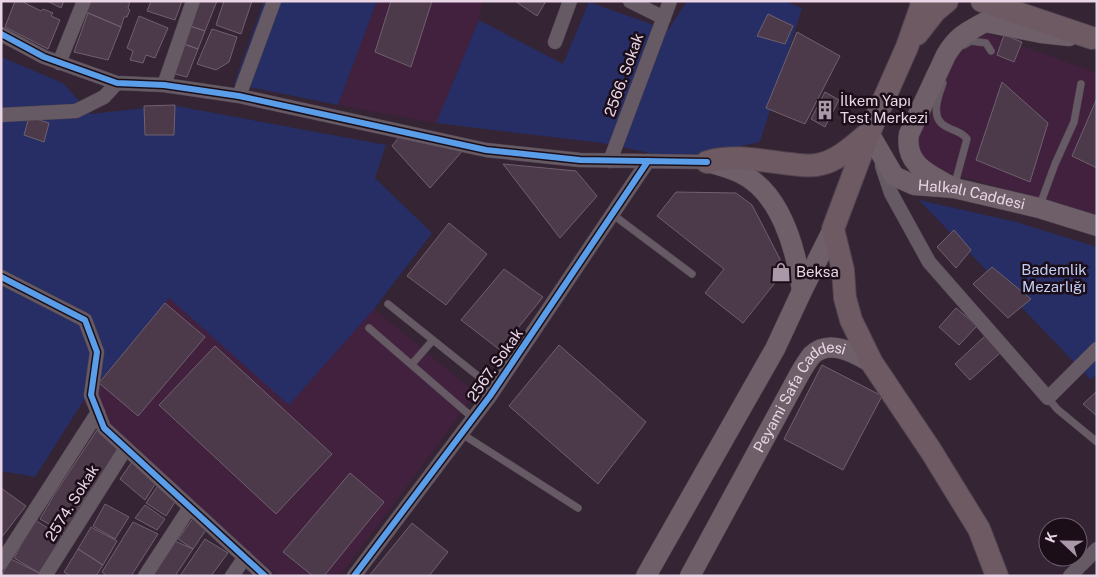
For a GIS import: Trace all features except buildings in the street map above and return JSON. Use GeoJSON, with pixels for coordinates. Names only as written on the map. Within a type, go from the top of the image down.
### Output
{"type":"FeatureCollection","features":[{"type":"Feature","properties":{"kind":"main road"},"geometry":{"type":"LineString","coordinates":[[646,576],[775,349],[834,229],[869,133],[907,47],[922,4],[921,1]]}},
{"type":"Feature","properties":{"kind":"main road"},"geometry":{"type":"LineString","coordinates":[[907,47],[935,11],[947,1]]}},
{"type":"Feature","properties":{"kind":"main road"},"geometry":{"type":"LineString","coordinates":[[982,1],[1094,39]]}},
{"type":"Feature","properties":{"kind":"main road"},"geometry":{"type":"LineString","coordinates":[[1024,1],[1094,39]]}},
{"type":"Feature","properties":{"kind":"main road"},"geometry":{"type":"LineString","coordinates":[[954,188],[919,167],[913,161],[907,144],[909,134],[946,55],[958,38],[985,22],[1041,33],[1094,39]]}},
{"type":"Feature","properties":{"kind":"main road"},"geometry":{"type":"LineString","coordinates":[[707,162],[722,158],[737,158],[809,166],[823,164],[840,156],[869,133]]}},
{"type":"Feature","properties":{"kind":"main road","name":"Halkalı Caddesi"},"geometry":{"type":"LineString","coordinates":[[869,133],[894,176],[914,185],[954,188],[1039,208],[1097,226]]}},
{"type":"Feature","properties":{"kind":"main road"},"geometry":{"type":"LineString","coordinates":[[707,162],[741,174],[756,184],[770,198],[786,225],[800,276],[802,291]]}},
{"type":"Feature","properties":{"kind":"main road","name":"Peyami Safa Caddesi"},"geometry":{"type":"LineString","coordinates":[[834,229],[843,270],[844,298],[851,320],[872,363]]}},
{"type":"Feature","properties":{"kind":"main road","name":"Peyami Safa Caddesi"},"geometry":{"type":"LineString","coordinates":[[690,576],[799,375],[814,354],[824,348],[848,350],[872,363]]}},
{"type":"Feature","properties":{"kind":"main road"},"geometry":{"type":"LineString","coordinates":[[872,363],[931,450],[979,529],[997,576]]}},
{"type":"Feature","properties":{"kind":"street"},"geometry":{"type":"LineString","coordinates":[[59,63],[84,1]]}},
{"type":"Feature","properties":{"kind":"street"},"geometry":{"type":"LineString","coordinates":[[164,85],[194,1]]}},
{"type":"Feature","properties":{"kind":"street"},"geometry":{"type":"LineString","coordinates":[[239,96],[274,1]]}},
{"type":"Feature","properties":{"kind":"street"},"geometry":{"type":"LineString","coordinates":[[555,42],[570,1]]}},
{"type":"Feature","properties":{"kind":"street"},"geometry":{"type":"LineString","coordinates":[[630,1],[664,18]]}},
{"type":"Feature","properties":{"kind":"street","name":"2566. Sokak"},"geometry":{"type":"LineString","coordinates":[[610,160],[670,1]]}},
{"type":"Feature","properties":{"kind":"street"},"geometry":{"type":"LineString","coordinates":[[1,34],[44,57],[117,83],[164,85],[239,96],[486,150],[580,160],[707,162]]}},
{"type":"Feature","properties":{"kind":"street"},"geometry":{"type":"LineString","coordinates":[[1,115],[76,111],[104,97],[117,83]]}},
{"type":"Feature","properties":{"kind":"street"},"geometry":{"type":"LineString","coordinates":[[869,133],[891,193],[929,262],[1048,398],[1097,349]]}},
{"type":"Feature","properties":{"kind":"street","name":"2567. Sokak"},"geometry":{"type":"LineString","coordinates":[[354,576],[490,396],[648,162]]}},
{"type":"Feature","properties":{"kind":"street"},"geometry":{"type":"LineString","coordinates":[[1,277],[85,320],[97,352],[90,395],[104,428],[265,576]]}},
{"type":"Feature","properties":{"kind":"street"},"geometry":{"type":"LineString","coordinates":[[1,563],[98,412]]}},
{"type":"Feature","properties":{"kind":"street","name":"2574. Sokak"},"geometry":{"type":"LineString","coordinates":[[47,575],[126,448]]}},
{"type":"Feature","properties":{"kind":"street"},"geometry":{"type":"LineString","coordinates":[[145,576],[190,507]]}},
{"type":"Feature","properties":{"kind":"street"},"geometry":{"type":"LineString","coordinates":[[1070,576],[1097,549]]}},
{"type":"Feature","properties":{"kind":"street"},"geometry":{"type":"LineString","coordinates":[[232,576],[245,557]]}},
{"type":"Feature","properties":{"kind":"lane"},"geometry":{"type":"LineString","coordinates":[[954,188],[967,139],[961,132],[945,127],[938,120],[936,106],[948,65],[960,47],[971,41],[986,43],[990,51]]}},
{"type":"Feature","properties":{"kind":"lane"},"geometry":{"type":"LineString","coordinates":[[1039,208],[1055,164],[1074,122],[1081,84]]}},
{"type":"Feature","properties":{"kind":"lane"},"geometry":{"type":"LineString","coordinates":[[612,214],[692,274]]}},
{"type":"Feature","properties":{"kind":"lane"},"geometry":{"type":"LineString","coordinates":[[388,304],[488,384]]}},
{"type":"Feature","properties":{"kind":"lane"},"geometry":{"type":"LineString","coordinates":[[369,328],[474,418]]}},
{"type":"Feature","properties":{"kind":"lane"},"geometry":{"type":"LineString","coordinates":[[412,364],[432,340]]}},
{"type":"Feature","properties":{"kind":"lane"},"geometry":{"type":"LineString","coordinates":[[1048,398],[1057,409],[1097,442]]}},
{"type":"Feature","properties":{"kind":"lane"},"geometry":{"type":"LineString","coordinates":[[462,434],[578,508]]}},
{"type":"Feature","properties":{"kind":"shaded area"},"geometry":{"type":"Polygon","coordinates":[[[377,1],[483,1],[479,20],[436,123],[338,105],[377,1]]]}},
{"type":"Feature","properties":{"kind":"shaded area"},"geometry":{"type":"Polygon","coordinates":[[[988,34],[1097,73],[1097,216],[936,169],[912,146],[965,40],[988,34]]]}},
{"type":"Feature","properties":{"kind":"shaded area"},"geometry":{"type":"Polygon","coordinates":[[[169,298],[289,404],[374,309],[476,393],[340,576],[279,576],[252,555],[82,403],[169,298]]]}},
{"type":"Feature","properties":{"kind":"green space"},"geometry":{"type":"Polygon","coordinates":[[[264,1],[377,1],[338,105],[234,84],[264,1]]]}},
{"type":"Feature","properties":{"kind":"green space"},"geometry":{"type":"Polygon","coordinates":[[[687,1],[784,1],[802,8],[760,142],[679,159],[602,143],[436,123],[479,20],[563,64],[589,2],[668,30],[687,1]]]}},
{"type":"Feature","properties":{"kind":"green space"},"geometry":{"type":"Polygon","coordinates":[[[1,57],[63,83],[91,114],[171,105],[386,145],[375,178],[432,233],[374,309],[289,405],[169,298],[82,403],[35,477],[1,471],[1,57]]]}},
{"type":"Feature","properties":{"kind":"green space","name":"Bademlik Mezarlığı"},"geometry":{"type":"Polygon","coordinates":[[[919,200],[1016,222],[1097,247],[1097,373],[1091,380],[919,200]]]}},
{"type":"Feature","properties":{"kind":"cycle path"},"geometry":{"type":"LineString","coordinates":[[1,34],[44,57],[117,83],[164,85],[239,96],[486,150],[580,160],[707,162]]}},
{"type":"Feature","properties":{"kind":"cycle path"},"geometry":{"type":"LineString","coordinates":[[354,576],[490,396],[648,161]]}},
{"type":"Feature","properties":{"kind":"cycle path"},"geometry":{"type":"LineString","coordinates":[[1,277],[85,320],[97,352],[91,395],[104,428],[265,576]]}},
{"type":"Feature","properties":{"kind":"place","name":"İlkem Yapı Test Merkezi"},"geometry":{"type":"Point","coordinates":[825,110]}},
{"type":"Feature","properties":{"kind":"place","name":"Beksa"},"geometry":{"type":"Point","coordinates":[781,272]}}]}
